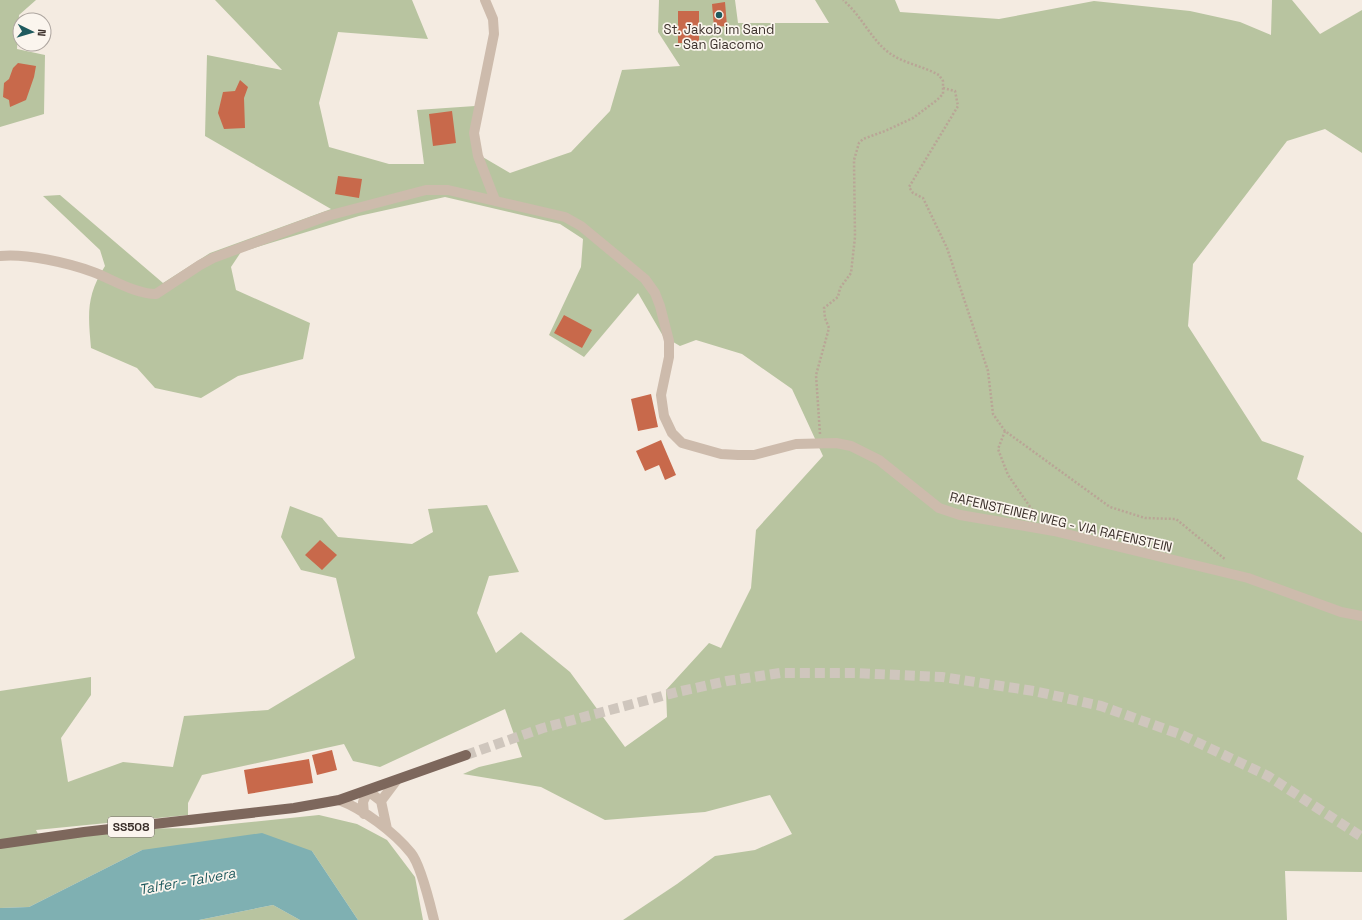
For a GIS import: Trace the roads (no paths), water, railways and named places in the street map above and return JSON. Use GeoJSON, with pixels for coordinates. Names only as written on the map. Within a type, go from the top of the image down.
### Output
{"type":"FeatureCollection","features":[{"type":"Feature","properties":{"kind":"main road","name":"SS508"},"geometry":{"type":"LineString","coordinates":[[0,844],[84,832],[294,808],[339,800],[368,791],[466,755]]}},
{"type":"Feature","properties":{"kind":"street"},"geometry":{"type":"LineString","coordinates":[[485,0],[494,19],[494,34],[474,133],[478,156],[495,200]]}},
{"type":"Feature","properties":{"kind":"street","name":"RAFENSTEINER WEG - VIA RAFENSTEIN"},"geometry":{"type":"LineString","coordinates":[[0,256],[23,256],[84,269],[142,292],[156,294],[200,264],[213,258],[327,216],[434,189],[448,190],[495,200],[565,217],[581,226],[645,279],[655,293],[660,306],[668,341],[669,357],[661,395],[664,416],[672,432],[682,443],[721,454],[738,455],[754,455],[796,444],[820,443],[851,446],[867,452],[879,460],[939,508],[960,515],[1054,531],[1248,578],[1341,612],[1362,616]]}},
{"type":"Feature","properties":{"kind":"street"},"geometry":{"type":"LineString","coordinates":[[381,801],[396,780]]}},
{"type":"Feature","properties":{"kind":"street"},"geometry":{"type":"LineString","coordinates":[[364,814],[363,802],[368,791],[381,801],[387,829]]}},
{"type":"Feature","properties":{"kind":"street"},"geometry":{"type":"LineString","coordinates":[[339,800],[354,806],[387,829],[412,853],[429,896],[434,920]]}},
{"type":"Feature","properties":{"kind":"water","name":"Talfer - Talvera"},"geometry":{"type":"Polygon","coordinates":[[[262,833],[312,851],[358,920],[300,920],[273,905],[199,920],[0,920],[0,908],[29,907],[142,850],[262,833]]]}},
{"type":"Feature","properties":{"kind":"tunnel"},"geometry":{"type":"LineString","coordinates":[[466,755],[543,728],[677,692],[727,681],[780,673],[855,673],[942,677],[1034,691],[1101,706],[1182,735],[1268,776],[1362,837]]}},
{"type":"Feature","properties":{"kind":"place","name":"St. Jakob im Sand - San Giacomo"},"geometry":{"type":"Point","coordinates":[719,15]}}]}
